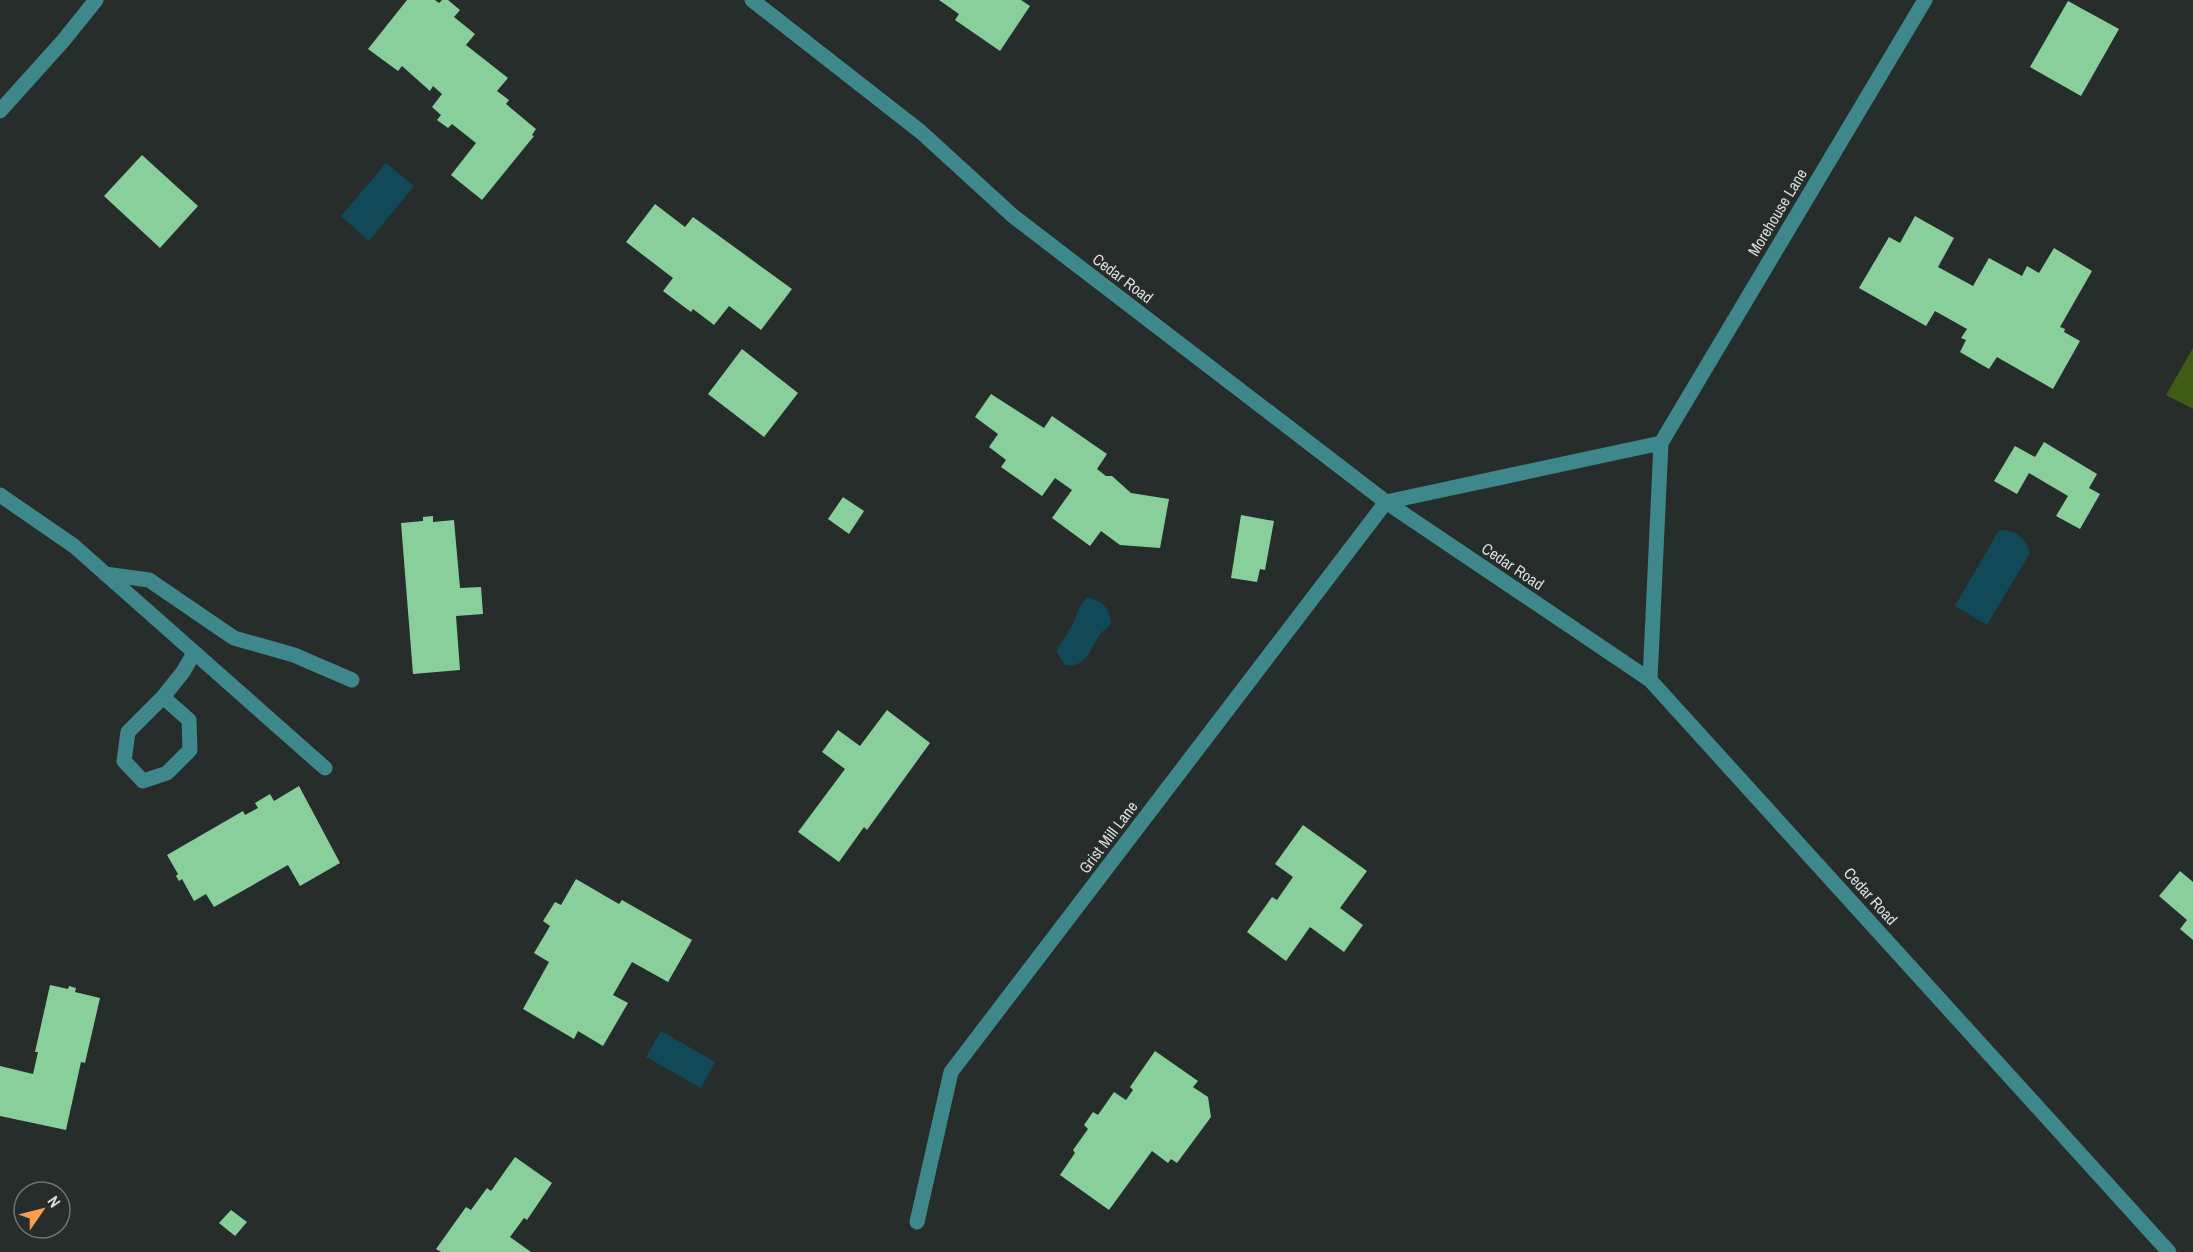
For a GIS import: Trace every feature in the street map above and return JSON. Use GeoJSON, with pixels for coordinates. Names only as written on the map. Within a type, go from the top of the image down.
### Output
{"type":"FeatureCollection","features":[{"type":"Feature","properties":{"kind":"street"},"geometry":{"type":"LineString","coordinates":[[0,111],[63,41],[96,0]]}},
{"type":"Feature","properties":{"kind":"street","name":"Cedar Road"},"geometry":{"type":"LineString","coordinates":[[752,0],[921,132],[1013,216],[1386,502],[1650,680],[2169,1252]]}},
{"type":"Feature","properties":{"kind":"street","name":"Morehouse Lane"},"geometry":{"type":"LineString","coordinates":[[1650,680],[1661,443],[1924,0]]}},
{"type":"Feature","properties":{"kind":"street"},"geometry":{"type":"LineString","coordinates":[[1386,502],[1661,443]]}},
{"type":"Feature","properties":{"kind":"street"},"geometry":{"type":"LineString","coordinates":[[0,495],[74,546],[325,768]]}},
{"type":"Feature","properties":{"kind":"street","name":"Grist Mill Lane"},"geometry":{"type":"LineString","coordinates":[[917,1222],[951,1072],[1386,502]]}},
{"type":"Feature","properties":{"kind":"street"},"geometry":{"type":"LineString","coordinates":[[105,574],[149,580],[234,638],[294,655],[352,680]]}},
{"type":"Feature","properties":{"kind":"street"},"geometry":{"type":"LineString","coordinates":[[163,697],[189,720],[190,750],[167,773],[143,781],[124,761],[128,732],[163,697],[183,672],[194,653]]}},
{"type":"Feature","properties":{"kind":"green space"},"geometry":{"type":"Polygon","coordinates":[[[2193,348],[2193,409],[2166,395],[2193,348]]]}},
{"type":"Feature","properties":{"kind":"water"},"geometry":{"type":"Polygon","coordinates":[[[386,163],[414,186],[369,241],[341,216],[386,163]]]}},
{"type":"Feature","properties":{"kind":"water"},"geometry":{"type":"Polygon","coordinates":[[[1999,530],[2019,535],[2030,553],[1987,625],[1955,606],[1999,530]]]}},
{"type":"Feature","properties":{"kind":"water"},"geometry":{"type":"Polygon","coordinates":[[[1087,598],[1105,606],[1111,624],[1099,636],[1084,659],[1073,665],[1065,665],[1056,651],[1073,624],[1081,604],[1087,598]]]}},
{"type":"Feature","properties":{"kind":"water"},"geometry":{"type":"Polygon","coordinates":[[[661,1031],[715,1062],[701,1088],[646,1057],[661,1031]]]}},
{"type":"Feature","properties":{"kind":"building"},"geometry":{"type":"Polygon","coordinates":[[[407,0],[435,0],[439,3],[442,0],[448,0],[460,10],[454,17],[475,34],[466,45],[508,78],[497,91],[509,100],[506,104],[536,129],[532,135],[534,136],[482,200],[451,175],[476,143],[452,124],[448,128],[437,120],[441,115],[432,107],[442,94],[433,86],[430,91],[402,66],[398,71],[368,49],[407,0]]]}},
{"type":"Feature","properties":{"kind":"building"},"geometry":{"type":"Polygon","coordinates":[[[939,0],[1021,0],[1030,6],[1000,51],[955,20],[959,14],[939,0]]]}},
{"type":"Feature","properties":{"kind":"building"},"geometry":{"type":"Polygon","coordinates":[[[2068,1],[2119,29],[2081,96],[2030,67],[2068,1]]]}},
{"type":"Feature","properties":{"kind":"building"},"geometry":{"type":"Polygon","coordinates":[[[142,155],[198,206],[160,248],[104,196],[142,155]]]}},
{"type":"Feature","properties":{"kind":"building"},"geometry":{"type":"Polygon","coordinates":[[[655,204],[685,227],[693,217],[792,289],[761,330],[729,306],[714,325],[693,309],[691,312],[663,291],[673,278],[626,242],[655,204]]]}},
{"type":"Feature","properties":{"kind":"building"},"geometry":{"type":"Polygon","coordinates":[[[1915,216],[1954,238],[1938,267],[1973,286],[1989,258],[2022,276],[2027,266],[2039,273],[2054,248],[2092,271],[2060,327],[2065,329],[2064,332],[2080,341],[2053,389],[1997,357],[1989,369],[1960,352],[1966,340],[1961,338],[1967,329],[1935,311],[1926,326],[1859,288],[1889,237],[1900,243],[1915,216]]]}},
{"type":"Feature","properties":{"kind":"building"},"geometry":{"type":"Polygon","coordinates":[[[742,349],[798,393],[764,437],[708,394],[742,349]]]}},
{"type":"Feature","properties":{"kind":"building"},"geometry":{"type":"Polygon","coordinates":[[[991,394],[1044,428],[1052,416],[1107,454],[1097,469],[1106,476],[1112,476],[1131,493],[1169,499],[1160,548],[1120,545],[1101,531],[1090,546],[1052,518],[1072,490],[1055,478],[1042,496],[1001,467],[1006,460],[989,447],[998,434],[975,417],[991,394]]]}},
{"type":"Feature","properties":{"kind":"building"},"geometry":{"type":"Polygon","coordinates":[[[2044,442],[2097,474],[2089,488],[2100,494],[2080,529],[2056,516],[2068,496],[2029,473],[2017,494],[1994,481],[2015,446],[2035,457],[2044,442]]]}},
{"type":"Feature","properties":{"kind":"building"},"geometry":{"type":"Polygon","coordinates":[[[843,497],[864,511],[849,534],[828,519],[843,497]]]}},
{"type":"Feature","properties":{"kind":"building"},"geometry":{"type":"Polygon","coordinates":[[[1241,515],[1274,521],[1265,570],[1260,569],[1257,582],[1231,578],[1241,515]]]}},
{"type":"Feature","properties":{"kind":"building"},"geometry":{"type":"Polygon","coordinates":[[[433,516],[433,522],[454,520],[460,588],[481,587],[483,614],[456,616],[460,670],[413,674],[401,523],[423,521],[423,517],[433,516]]]}},
{"type":"Feature","properties":{"kind":"building"},"geometry":{"type":"Polygon","coordinates":[[[887,710],[930,743],[867,830],[864,827],[839,862],[798,832],[845,769],[822,752],[838,730],[860,746],[887,710]]]}},
{"type":"Feature","properties":{"kind":"building"},"geometry":{"type":"Polygon","coordinates":[[[299,786],[340,863],[300,886],[288,865],[214,907],[206,894],[194,901],[182,879],[179,881],[176,876],[178,874],[167,855],[243,811],[245,815],[258,808],[255,803],[270,794],[274,801],[299,786]]]}},
{"type":"Feature","properties":{"kind":"building"},"geometry":{"type":"Polygon","coordinates":[[[1303,825],[1367,871],[1340,908],[1363,925],[1344,952],[1310,927],[1286,961],[1247,932],[1272,897],[1277,900],[1293,877],[1275,864],[1303,825]]]}},
{"type":"Feature","properties":{"kind":"building"},"geometry":{"type":"Polygon","coordinates":[[[2180,871],[2193,882],[2193,940],[2180,929],[2187,920],[2159,896],[2180,871]]]}},
{"type":"Feature","properties":{"kind":"building"},"geometry":{"type":"Polygon","coordinates":[[[576,879],[619,904],[622,900],[692,940],[668,982],[632,962],[613,995],[628,1003],[603,1046],[578,1031],[574,1039],[523,1009],[549,962],[534,953],[550,926],[543,921],[555,902],[561,905],[576,879]]]}},
{"type":"Feature","properties":{"kind":"building"},"geometry":{"type":"Polygon","coordinates":[[[50,985],[68,989],[69,986],[76,988],[75,992],[100,998],[85,1063],[81,1062],[66,1130],[0,1116],[0,1066],[33,1074],[38,1052],[35,1052],[50,985]]]}},
{"type":"Feature","properties":{"kind":"building"},"geometry":{"type":"Polygon","coordinates":[[[1155,1051],[1198,1081],[1193,1087],[1208,1097],[1211,1117],[1177,1163],[1171,1159],[1168,1163],[1152,1151],[1109,1210],[1060,1175],[1075,1153],[1073,1150],[1088,1129],[1084,1125],[1093,1112],[1098,1115],[1114,1092],[1126,1100],[1133,1090],[1130,1087],[1155,1051]]]}},
{"type":"Feature","properties":{"kind":"building"},"geometry":{"type":"Polygon","coordinates":[[[515,1157],[552,1183],[527,1220],[524,1218],[510,1237],[531,1252],[441,1252],[436,1249],[466,1207],[471,1210],[487,1188],[491,1191],[515,1157]]]}},
{"type":"Feature","properties":{"kind":"building"},"geometry":{"type":"Polygon","coordinates":[[[231,1210],[247,1222],[235,1236],[219,1223],[231,1210]]]}}]}
